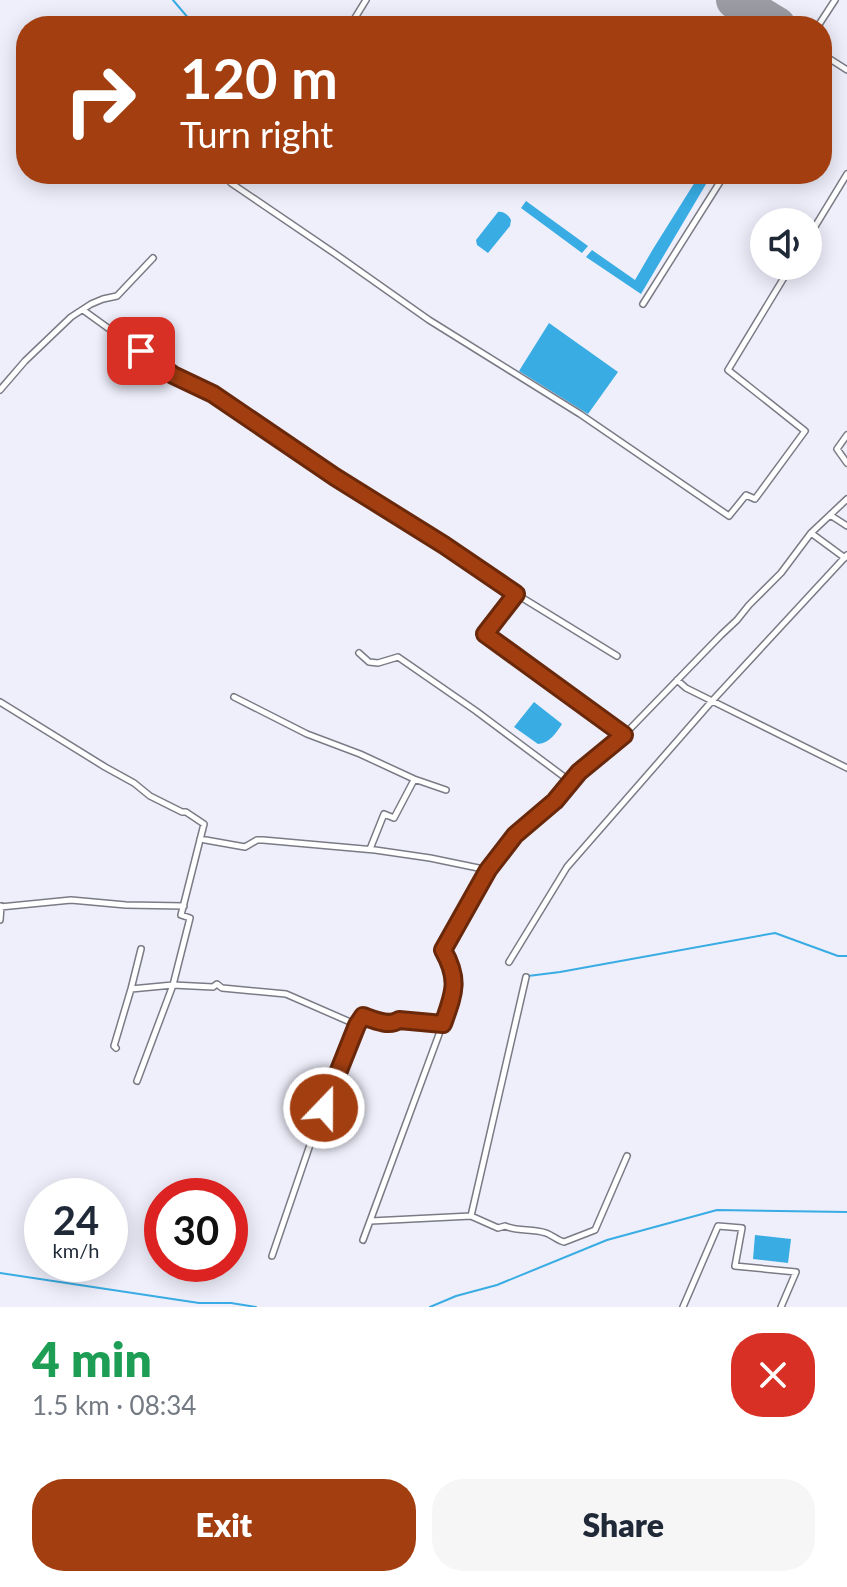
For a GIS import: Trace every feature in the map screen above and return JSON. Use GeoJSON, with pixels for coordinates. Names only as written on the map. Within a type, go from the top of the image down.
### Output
{"type":"FeatureCollection","features":[{"type":"Feature","properties":{"kind":"street"},"geometry":{"type":"LineString","coordinates":[[822,215],[847,174]]}},
{"type":"Feature","properties":{"kind":"street"},"geometry":{"type":"LineString","coordinates":[[232,184],[429,320],[580,414],[729,516],[746,495],[755,499],[805,431],[728,370],[783,280]]}},
{"type":"Feature","properties":{"kind":"street"},"geometry":{"type":"LineString","coordinates":[[643,304],[719,184]]}},
{"type":"Feature","properties":{"kind":"street"},"geometry":{"type":"LineString","coordinates":[[0,390],[71,317],[103,299],[117,296],[153,258]]}},
{"type":"Feature","properties":{"kind":"street"},"geometry":{"type":"LineString","coordinates":[[83,310],[173,375],[213,394],[335,477],[617,656]]}},
{"type":"Feature","properties":{"kind":"street"},"geometry":{"type":"LineString","coordinates":[[847,435],[837,449],[847,463]]}},
{"type":"Feature","properties":{"kind":"street"},"geometry":{"type":"LineString","coordinates":[[363,1240],[452,999],[452,966],[443,950],[488,870],[515,835],[555,801],[579,772],[624,735],[737,620],[781,573],[811,533],[847,499]]}},
{"type":"Feature","properties":{"kind":"street"},"geometry":{"type":"LineString","coordinates":[[830,515],[847,526]]}},
{"type":"Feature","properties":{"kind":"street"},"geometry":{"type":"LineString","coordinates":[[509,962],[567,867],[712,701],[846,557],[811,533]]}},
{"type":"Feature","properties":{"kind":"street"},"geometry":{"type":"LineString","coordinates":[[516,594],[485,634],[624,735]]}},
{"type":"Feature","properties":{"kind":"street"},"geometry":{"type":"LineString","coordinates":[[359,653],[369,662],[378,663],[398,657],[571,782]]}},
{"type":"Feature","properties":{"kind":"street"},"geometry":{"type":"LineString","coordinates":[[677,680],[686,688],[847,768]]}},
{"type":"Feature","properties":{"kind":"street"},"geometry":{"type":"LineString","coordinates":[[234,697],[307,734],[446,790]]}},
{"type":"Feature","properties":{"kind":"street"},"geometry":{"type":"LineString","coordinates":[[0,702],[134,783],[150,796],[204,824],[181,915],[190,918],[173,985],[137,1081]]}},
{"type":"Feature","properties":{"kind":"street"},"geometry":{"type":"LineString","coordinates":[[370,849],[384,814],[394,818],[414,779]]}},
{"type":"Feature","properties":{"kind":"street"},"geometry":{"type":"LineString","coordinates":[[200,839],[245,847],[263,840],[370,849],[488,870]]}},
{"type":"Feature","properties":{"kind":"street"},"geometry":{"type":"LineString","coordinates":[[0,920],[0,906],[71,900],[184,906]]}},
{"type":"Feature","properties":{"kind":"street"},"geometry":{"type":"LineString","coordinates":[[116,1048],[114,1046],[141,949]]}},
{"type":"Feature","properties":{"kind":"street"},"geometry":{"type":"LineString","coordinates":[[471,1216],[526,977]]}},
{"type":"Feature","properties":{"kind":"street"},"geometry":{"type":"LineString","coordinates":[[131,989],[173,985],[213,987],[217,984],[222,988],[286,994],[357,1025]]}},
{"type":"Feature","properties":{"kind":"street"},"geometry":{"type":"LineString","coordinates":[[272,1256],[313,1136],[363,1016],[395,1024],[399,1020],[443,1024]]}},
{"type":"Feature","properties":{"kind":"street"},"geometry":{"type":"LineString","coordinates":[[371,1221],[471,1216],[498,1228],[505,1226],[549,1233],[560,1242],[590,1233],[597,1226],[627,1156]]}},
{"type":"Feature","properties":{"kind":"street"},"geometry":{"type":"LineString","coordinates":[[683,1307],[718,1226],[742,1228],[735,1266],[796,1272],[781,1307]]}},
{"type":"Feature","properties":{"kind":"water"},"geometry":{"type":"Polygon","coordinates":[[[694,184],[706,184],[641,294],[586,257],[592,250],[635,280],[694,184]]]}},
{"type":"Feature","properties":{"kind":"water"},"geometry":{"type":"Polygon","coordinates":[[[526,201],[588,246],[582,253],[521,208],[526,201]]]}},
{"type":"Feature","properties":{"kind":"water"},"geometry":{"type":"Polygon","coordinates":[[[498,212],[509,217],[510,226],[488,253],[477,245],[476,240],[498,212]]]}},
{"type":"Feature","properties":{"kind":"water"},"geometry":{"type":"Polygon","coordinates":[[[549,323],[618,372],[588,414],[519,371],[549,323]]]}},
{"type":"Feature","properties":{"kind":"water"},"geometry":{"type":"Polygon","coordinates":[[[534,702],[562,724],[549,740],[538,744],[514,727],[534,702]]]}},
{"type":"Feature","properties":{"kind":"water"},"geometry":{"type":"Polygon","coordinates":[[[755,1235],[791,1239],[788,1263],[753,1259],[755,1235]]]}},
{"type":"Feature","properties":{"kind":"waterway"},"geometry":{"type":"LineString","coordinates":[[173,0],[187,16]]}},
{"type":"Feature","properties":{"kind":"waterway"},"geometry":{"type":"LineString","coordinates":[[528,976],[775,933],[838,956],[847,956]]}},
{"type":"Feature","properties":{"kind":"waterway"},"geometry":{"type":"LineString","coordinates":[[430,1307],[497,1285],[607,1240],[717,1210],[847,1212]]}},
{"type":"Feature","properties":{"kind":"waterway"},"geometry":{"type":"LineString","coordinates":[[0,1273],[199,1303],[256,1307]]}},
{"type":"Feature","properties":{"kind":"runway"},"geometry":{"type":"LineString","coordinates":[[735,0],[761,16]]}},
{"type":"Feature","properties":{"kind":"route"},"geometry":{"type":"LineString","coordinates":[[141,351],[173,375],[213,394],[516,594],[485,634],[624,735],[579,772],[555,801],[515,835],[488,870],[443,950],[452,966],[454,979],[452,999],[443,1024],[399,1020],[395,1024],[363,1016],[324,1108]]}}]}
